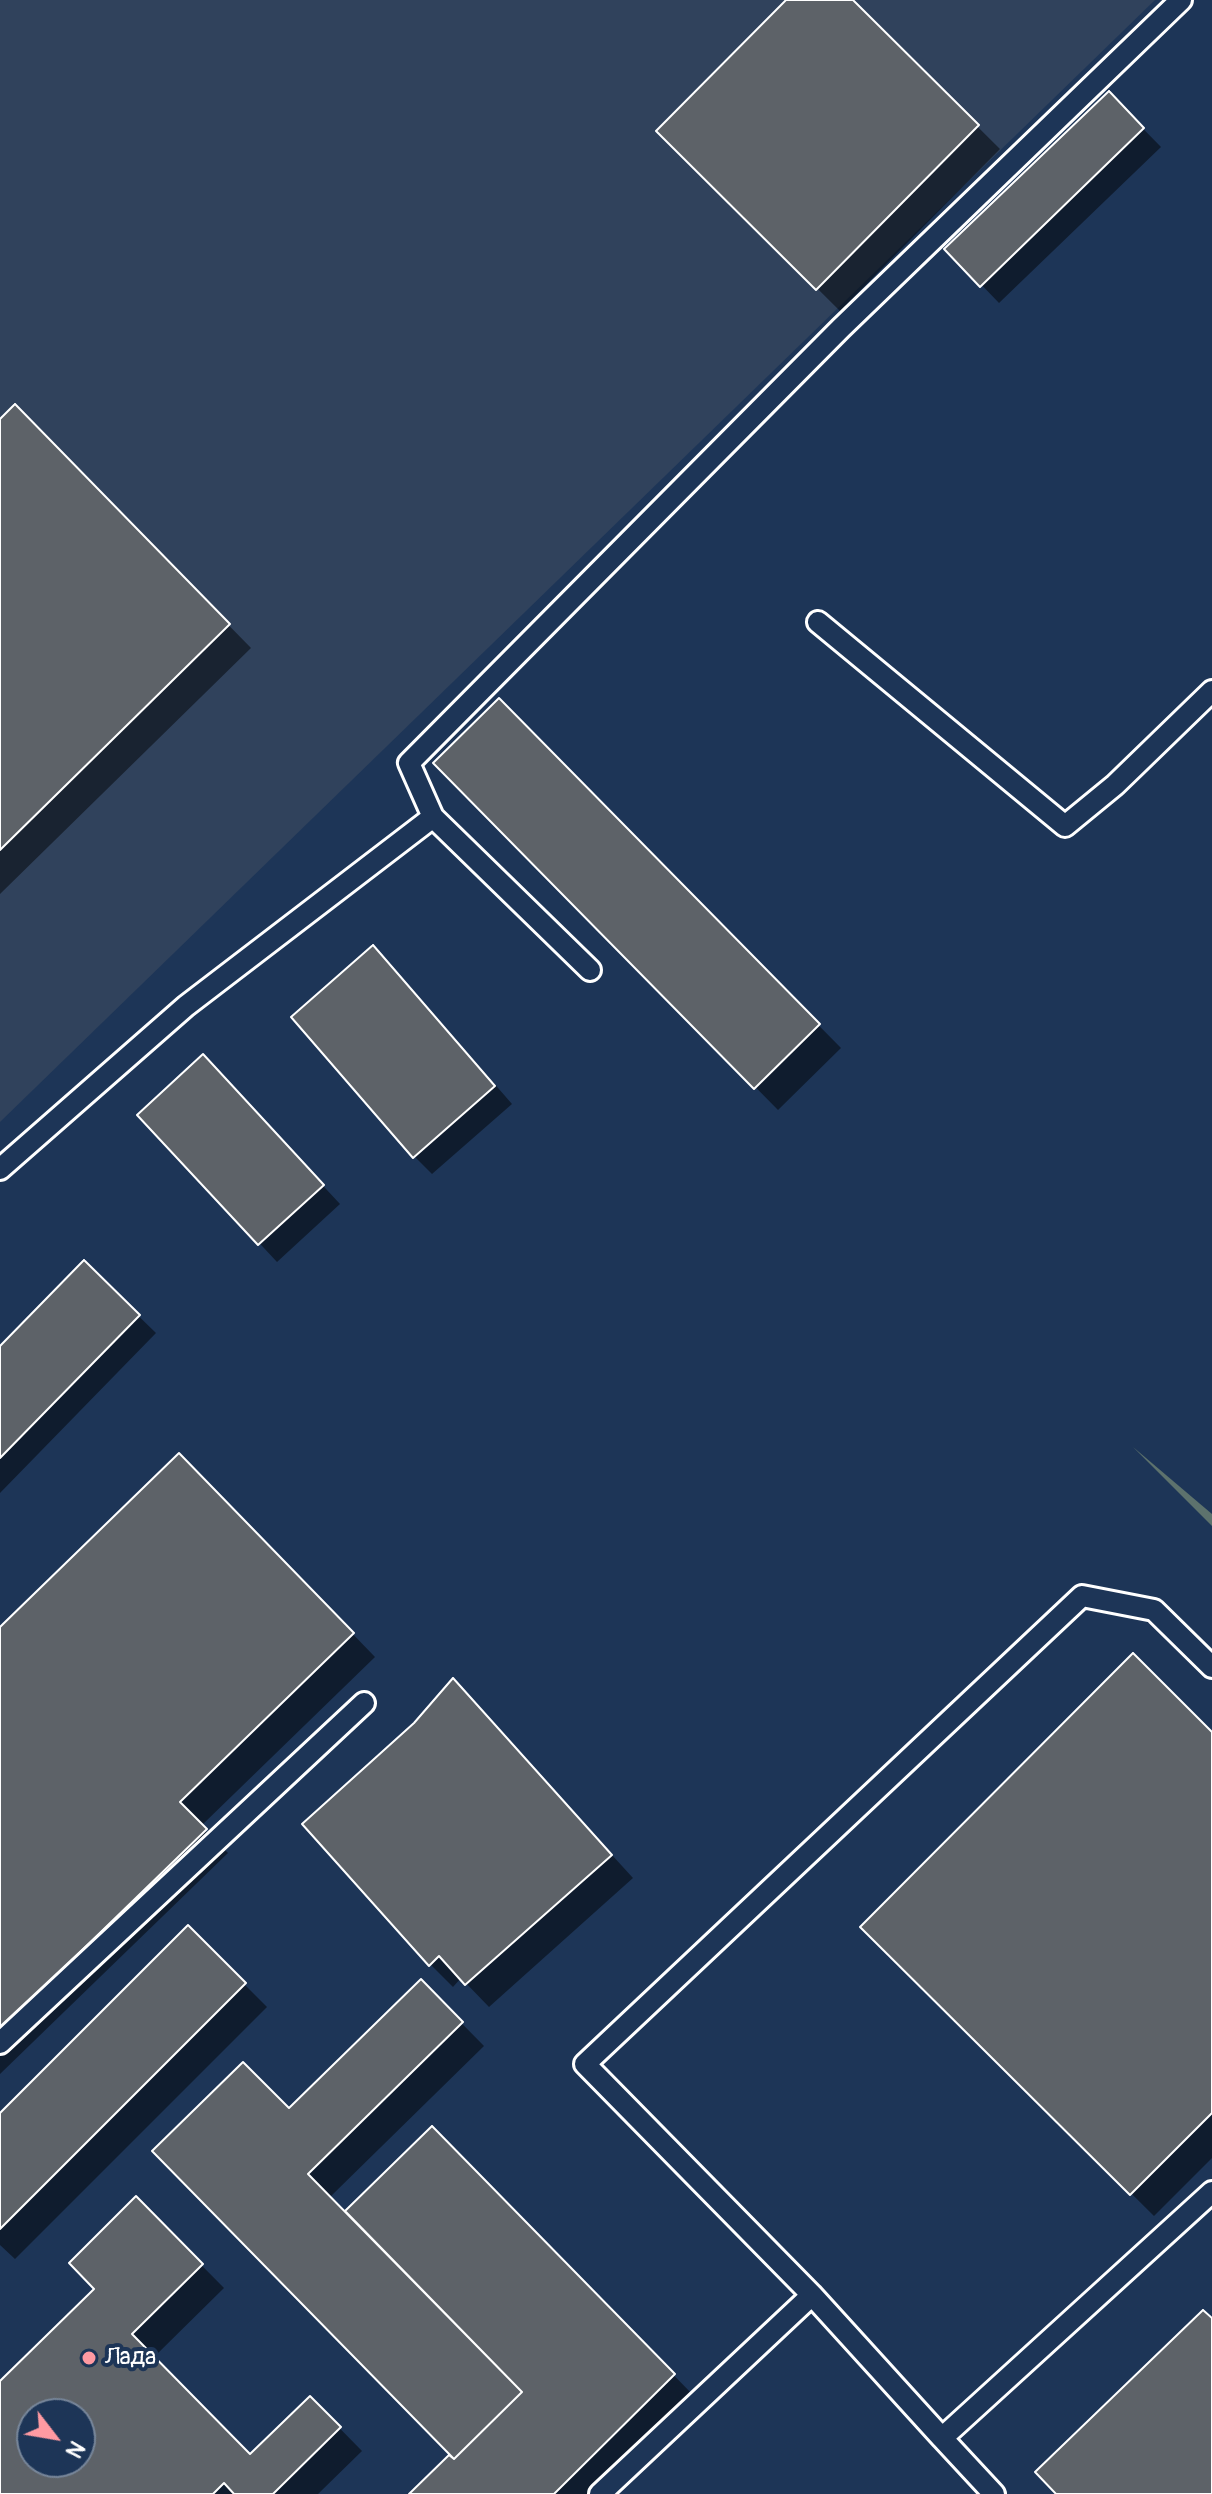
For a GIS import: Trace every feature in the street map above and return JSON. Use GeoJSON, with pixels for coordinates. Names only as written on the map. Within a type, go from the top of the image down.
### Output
{"type":"FeatureCollection","features":[{"type":"Feature","properties":{"kind":"lane"},"geometry":{"type":"LineString","coordinates":[[590,970],[433,817],[409,763],[841,328],[1181,0]]}},
{"type":"Feature","properties":{"kind":"lane"},"geometry":{"type":"LineString","coordinates":[[818,622],[1065,826],[1115,785],[1212,691]]}},
{"type":"Feature","properties":{"kind":"lane"},"geometry":{"type":"LineString","coordinates":[[0,1169],[186,1006],[433,817]]}},
{"type":"Feature","properties":{"kind":"lane"},"geometry":{"type":"LineString","coordinates":[[994,2494],[812,2295],[585,2064],[1082,1596],[1154,1610],[1212,1667]]}},
{"type":"Feature","properties":{"kind":"lane"},"geometry":{"type":"LineString","coordinates":[[0,2043],[364,1703]]}},
{"type":"Feature","properties":{"kind":"lane"},"geometry":{"type":"LineString","coordinates":[[942,2438],[1211,2195]]}},
{"type":"Feature","properties":{"kind":"lane"},"geometry":{"type":"LineString","coordinates":[[600,2494],[812,2295]]}},
{"type":"Feature","properties":{"kind":"shaded area"},"geometry":{"type":"Polygon","coordinates":[[[0,0],[1155,0],[0,1122],[0,0]]]}},
{"type":"Feature","properties":{"kind":"green space"},"geometry":{"type":"Polygon","coordinates":[[[1133,1447],[1212,1514],[1212,1526],[1133,1447]]]}},
{"type":"Feature","properties":{"kind":"building"},"geometry":{"type":"Polygon","coordinates":[[[786,0],[853,0],[979,125],[816,290],[656,131],[786,0]]]}},
{"type":"Feature","properties":{"kind":"building"},"geometry":{"type":"Polygon","coordinates":[[[1109,91],[1144,128],[980,287],[944,249],[1109,91]]]}},
{"type":"Feature","properties":{"kind":"building"},"geometry":{"type":"Polygon","coordinates":[[[15,404],[230,624],[0,850],[0,419],[15,404]]]}},
{"type":"Feature","properties":{"kind":"building"},"geometry":{"type":"Polygon","coordinates":[[[499,698],[820,1024],[754,1089],[433,763],[499,698]]]}},
{"type":"Feature","properties":{"kind":"building"},"geometry":{"type":"Polygon","coordinates":[[[373,945],[495,1086],[413,1158],[291,1017],[373,945]]]}},
{"type":"Feature","properties":{"kind":"building"},"geometry":{"type":"Polygon","coordinates":[[[203,1054],[324,1185],[258,1245],[137,1115],[203,1054]]]}},
{"type":"Feature","properties":{"kind":"building"},"geometry":{"type":"Polygon","coordinates":[[[84,1260],[140,1315],[0,1458],[0,1346],[84,1260]]]}},
{"type":"Feature","properties":{"kind":"building"},"geometry":{"type":"Polygon","coordinates":[[[179,1453],[354,1633],[180,1802],[207,1829],[0,2030],[0,1627],[179,1453]]]}},
{"type":"Feature","properties":{"kind":"building"},"geometry":{"type":"Polygon","coordinates":[[[1133,1653],[1212,1732],[1212,2113],[1130,2195],[860,1927],[1133,1653]]]}},
{"type":"Feature","properties":{"kind":"building"},"geometry":{"type":"Polygon","coordinates":[[[453,1678],[612,1855],[465,1985],[439,1956],[429,1966],[302,1824],[414,1723],[453,1678]]]}},
{"type":"Feature","properties":{"kind":"building"},"geometry":{"type":"Polygon","coordinates":[[[188,1925],[246,1983],[0,2229],[0,2113],[188,1925]]]}},
{"type":"Feature","properties":{"kind":"building"},"geometry":{"type":"Polygon","coordinates":[[[421,1979],[463,2022],[308,2174],[522,2392],[454,2459],[152,2151],[243,2062],[289,2108],[421,1979]]]}},
{"type":"Feature","properties":{"kind":"building"},"geometry":{"type":"Polygon","coordinates":[[[432,2126],[675,2374],[554,2494],[409,2494],[449,2455],[454,2459],[522,2392],[345,2211],[432,2126]]]}},
{"type":"Feature","properties":{"kind":"building","name":"Лада"},"geometry":{"type":"Polygon","coordinates":[[[136,2196],[203,2264],[132,2334],[250,2454],[310,2396],[341,2427],[273,2494],[234,2494],[224,2483],[213,2494],[0,2494],[0,2381],[94,2289],[69,2263],[136,2196]]]}},
{"type":"Feature","properties":{"kind":"building"},"geometry":{"type":"Polygon","coordinates":[[[1203,2310],[1212,2318],[1212,2494],[1056,2494],[1035,2472],[1203,2310]]]}},
{"type":"Feature","properties":{"kind":"place","name":"Лада"},"geometry":{"type":"Point","coordinates":[89,2358]}}]}
